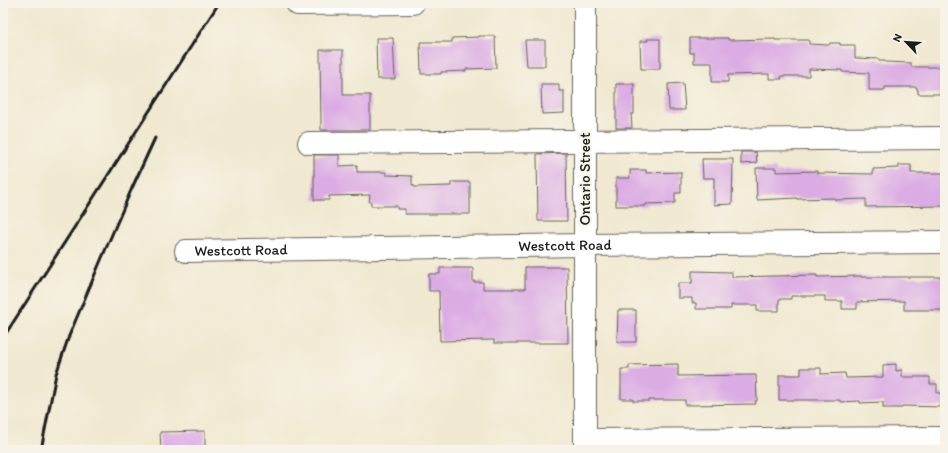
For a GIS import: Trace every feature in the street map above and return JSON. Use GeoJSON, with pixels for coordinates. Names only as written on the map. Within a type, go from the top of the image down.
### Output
{"type":"FeatureCollection","features":[{"type":"Feature","properties":{"kind":"street"},"geometry":{"type":"LineString","coordinates":[[298,4],[413,3]]}},
{"type":"Feature","properties":{"kind":"street","name":"Ontario Street"},"geometry":{"type":"LineString","coordinates":[[585,3],[585,445]]}},
{"type":"Feature","properties":{"kind":"street"},"geometry":{"type":"LineString","coordinates":[[309,143],[945,138]]}},
{"type":"Feature","properties":{"kind":"street","name":"Westcott Road"},"geometry":{"type":"LineString","coordinates":[[186,251],[585,245],[945,242]]}},
{"type":"Feature","properties":{"kind":"street"},"geometry":{"type":"LineString","coordinates":[[585,445],[945,438]]}},
{"type":"Feature","properties":{"kind":"building"},"geometry":{"type":"Polygon","coordinates":[[[495,36],[496,68],[466,69],[466,71],[441,72],[441,74],[421,74],[420,42],[452,42],[452,38],[495,36]]]}},
{"type":"Feature","properties":{"kind":"building"},"geometry":{"type":"Polygon","coordinates":[[[376,38],[393,38],[395,79],[377,79],[376,38]]]}},
{"type":"Feature","properties":{"kind":"building"},"geometry":{"type":"Polygon","coordinates":[[[690,38],[728,38],[728,40],[809,40],[809,44],[829,45],[830,43],[840,43],[840,45],[855,45],[855,58],[879,59],[879,61],[885,62],[911,63],[911,67],[945,67],[945,94],[918,94],[917,87],[885,87],[885,90],[869,90],[869,73],[842,72],[842,70],[809,69],[809,76],[781,76],[782,79],[769,79],[769,74],[728,75],[728,82],[712,82],[712,63],[694,63],[694,53],[690,53],[690,38]]]}},
{"type":"Feature","properties":{"kind":"building"},"geometry":{"type":"Polygon","coordinates":[[[647,39],[660,39],[660,69],[641,69],[640,41],[648,41],[647,39]]]}},
{"type":"Feature","properties":{"kind":"building"},"geometry":{"type":"Polygon","coordinates":[[[525,40],[545,40],[545,66],[527,66],[525,40]]]}},
{"type":"Feature","properties":{"kind":"building"},"geometry":{"type":"Polygon","coordinates":[[[320,50],[343,50],[343,95],[370,95],[370,130],[321,130],[320,50]]]}},
{"type":"Feature","properties":{"kind":"building"},"geometry":{"type":"Polygon","coordinates":[[[683,83],[685,110],[669,110],[668,84],[683,83]]]}},
{"type":"Feature","properties":{"kind":"building"},"geometry":{"type":"Polygon","coordinates":[[[541,84],[559,84],[559,91],[564,91],[564,113],[542,114],[541,84]]]}},
{"type":"Feature","properties":{"kind":"building"},"geometry":{"type":"Polygon","coordinates":[[[616,84],[634,84],[634,114],[631,114],[632,128],[616,128],[616,84]]]}},
{"type":"Feature","properties":{"kind":"building"},"geometry":{"type":"Polygon","coordinates":[[[741,152],[756,152],[757,163],[741,164],[741,152]]]}},
{"type":"Feature","properties":{"kind":"building"},"geometry":{"type":"Polygon","coordinates":[[[566,153],[567,221],[538,221],[537,154],[566,153]]]}},
{"type":"Feature","properties":{"kind":"building"},"geometry":{"type":"Polygon","coordinates":[[[314,155],[339,155],[339,166],[357,165],[357,172],[386,172],[386,175],[412,176],[412,185],[414,185],[414,187],[451,186],[451,182],[470,182],[470,214],[405,214],[405,209],[397,209],[397,206],[371,206],[371,202],[369,202],[370,195],[329,196],[329,200],[314,200],[314,155]]]}},
{"type":"Feature","properties":{"kind":"building"},"geometry":{"type":"Polygon","coordinates":[[[702,159],[733,159],[732,204],[714,205],[714,178],[703,178],[702,159]]]}},
{"type":"Feature","properties":{"kind":"building"},"geometry":{"type":"Polygon","coordinates":[[[899,165],[911,165],[911,173],[945,173],[945,206],[866,207],[866,199],[835,200],[835,198],[757,200],[756,168],[776,168],[776,172],[817,171],[817,173],[873,174],[873,169],[899,168],[899,165]]]}},
{"type":"Feature","properties":{"kind":"building"},"geometry":{"type":"Polygon","coordinates":[[[630,170],[646,170],[646,173],[681,172],[681,193],[675,193],[675,203],[646,204],[646,206],[616,206],[616,178],[630,178],[630,170]]]}},
{"type":"Feature","properties":{"kind":"building"},"geometry":{"type":"Polygon","coordinates":[[[525,267],[567,267],[568,343],[494,343],[494,340],[440,341],[439,291],[429,291],[429,274],[440,274],[440,268],[473,268],[473,282],[483,282],[483,289],[525,289],[525,267]]]}},
{"type":"Feature","properties":{"kind":"building"},"geometry":{"type":"Polygon","coordinates":[[[692,271],[732,272],[732,277],[817,275],[817,277],[945,277],[945,310],[904,310],[904,301],[857,302],[857,309],[842,309],[842,301],[825,301],[825,296],[791,296],[791,299],[779,299],[779,311],[757,311],[757,305],[731,305],[731,309],[696,309],[696,303],[692,303],[692,298],[678,298],[678,283],[692,283],[692,271]]]}},
{"type":"Feature","properties":{"kind":"building"},"geometry":{"type":"Polygon","coordinates":[[[618,310],[636,310],[636,342],[617,342],[618,310]]]}},
{"type":"Feature","properties":{"kind":"building"},"geometry":{"type":"Polygon","coordinates":[[[678,364],[678,376],[756,375],[756,404],[685,405],[685,400],[633,401],[633,399],[621,399],[621,369],[629,369],[629,365],[678,364]]]}},
{"type":"Feature","properties":{"kind":"building"},"geometry":{"type":"Polygon","coordinates":[[[896,364],[896,371],[902,370],[902,377],[930,377],[930,384],[937,384],[937,393],[945,393],[945,407],[902,406],[902,408],[883,408],[883,402],[860,403],[860,401],[840,402],[840,400],[779,400],[779,375],[801,375],[801,368],[821,368],[821,374],[845,373],[846,378],[883,377],[883,365],[896,364]]]}},
{"type":"Feature","properties":{"kind":"building"},"geometry":{"type":"Polygon","coordinates":[[[205,431],[205,450],[161,450],[160,432],[205,431]]]}},
{"type":"Feature","properties":{"kind":"railway"},"geometry":{"type":"LineString","coordinates":[[3,338],[219,3]]}},
{"type":"Feature","properties":{"kind":"railway"},"geometry":{"type":"LineString","coordinates":[[41,450],[56,374],[69,336],[155,138]]}}]}
